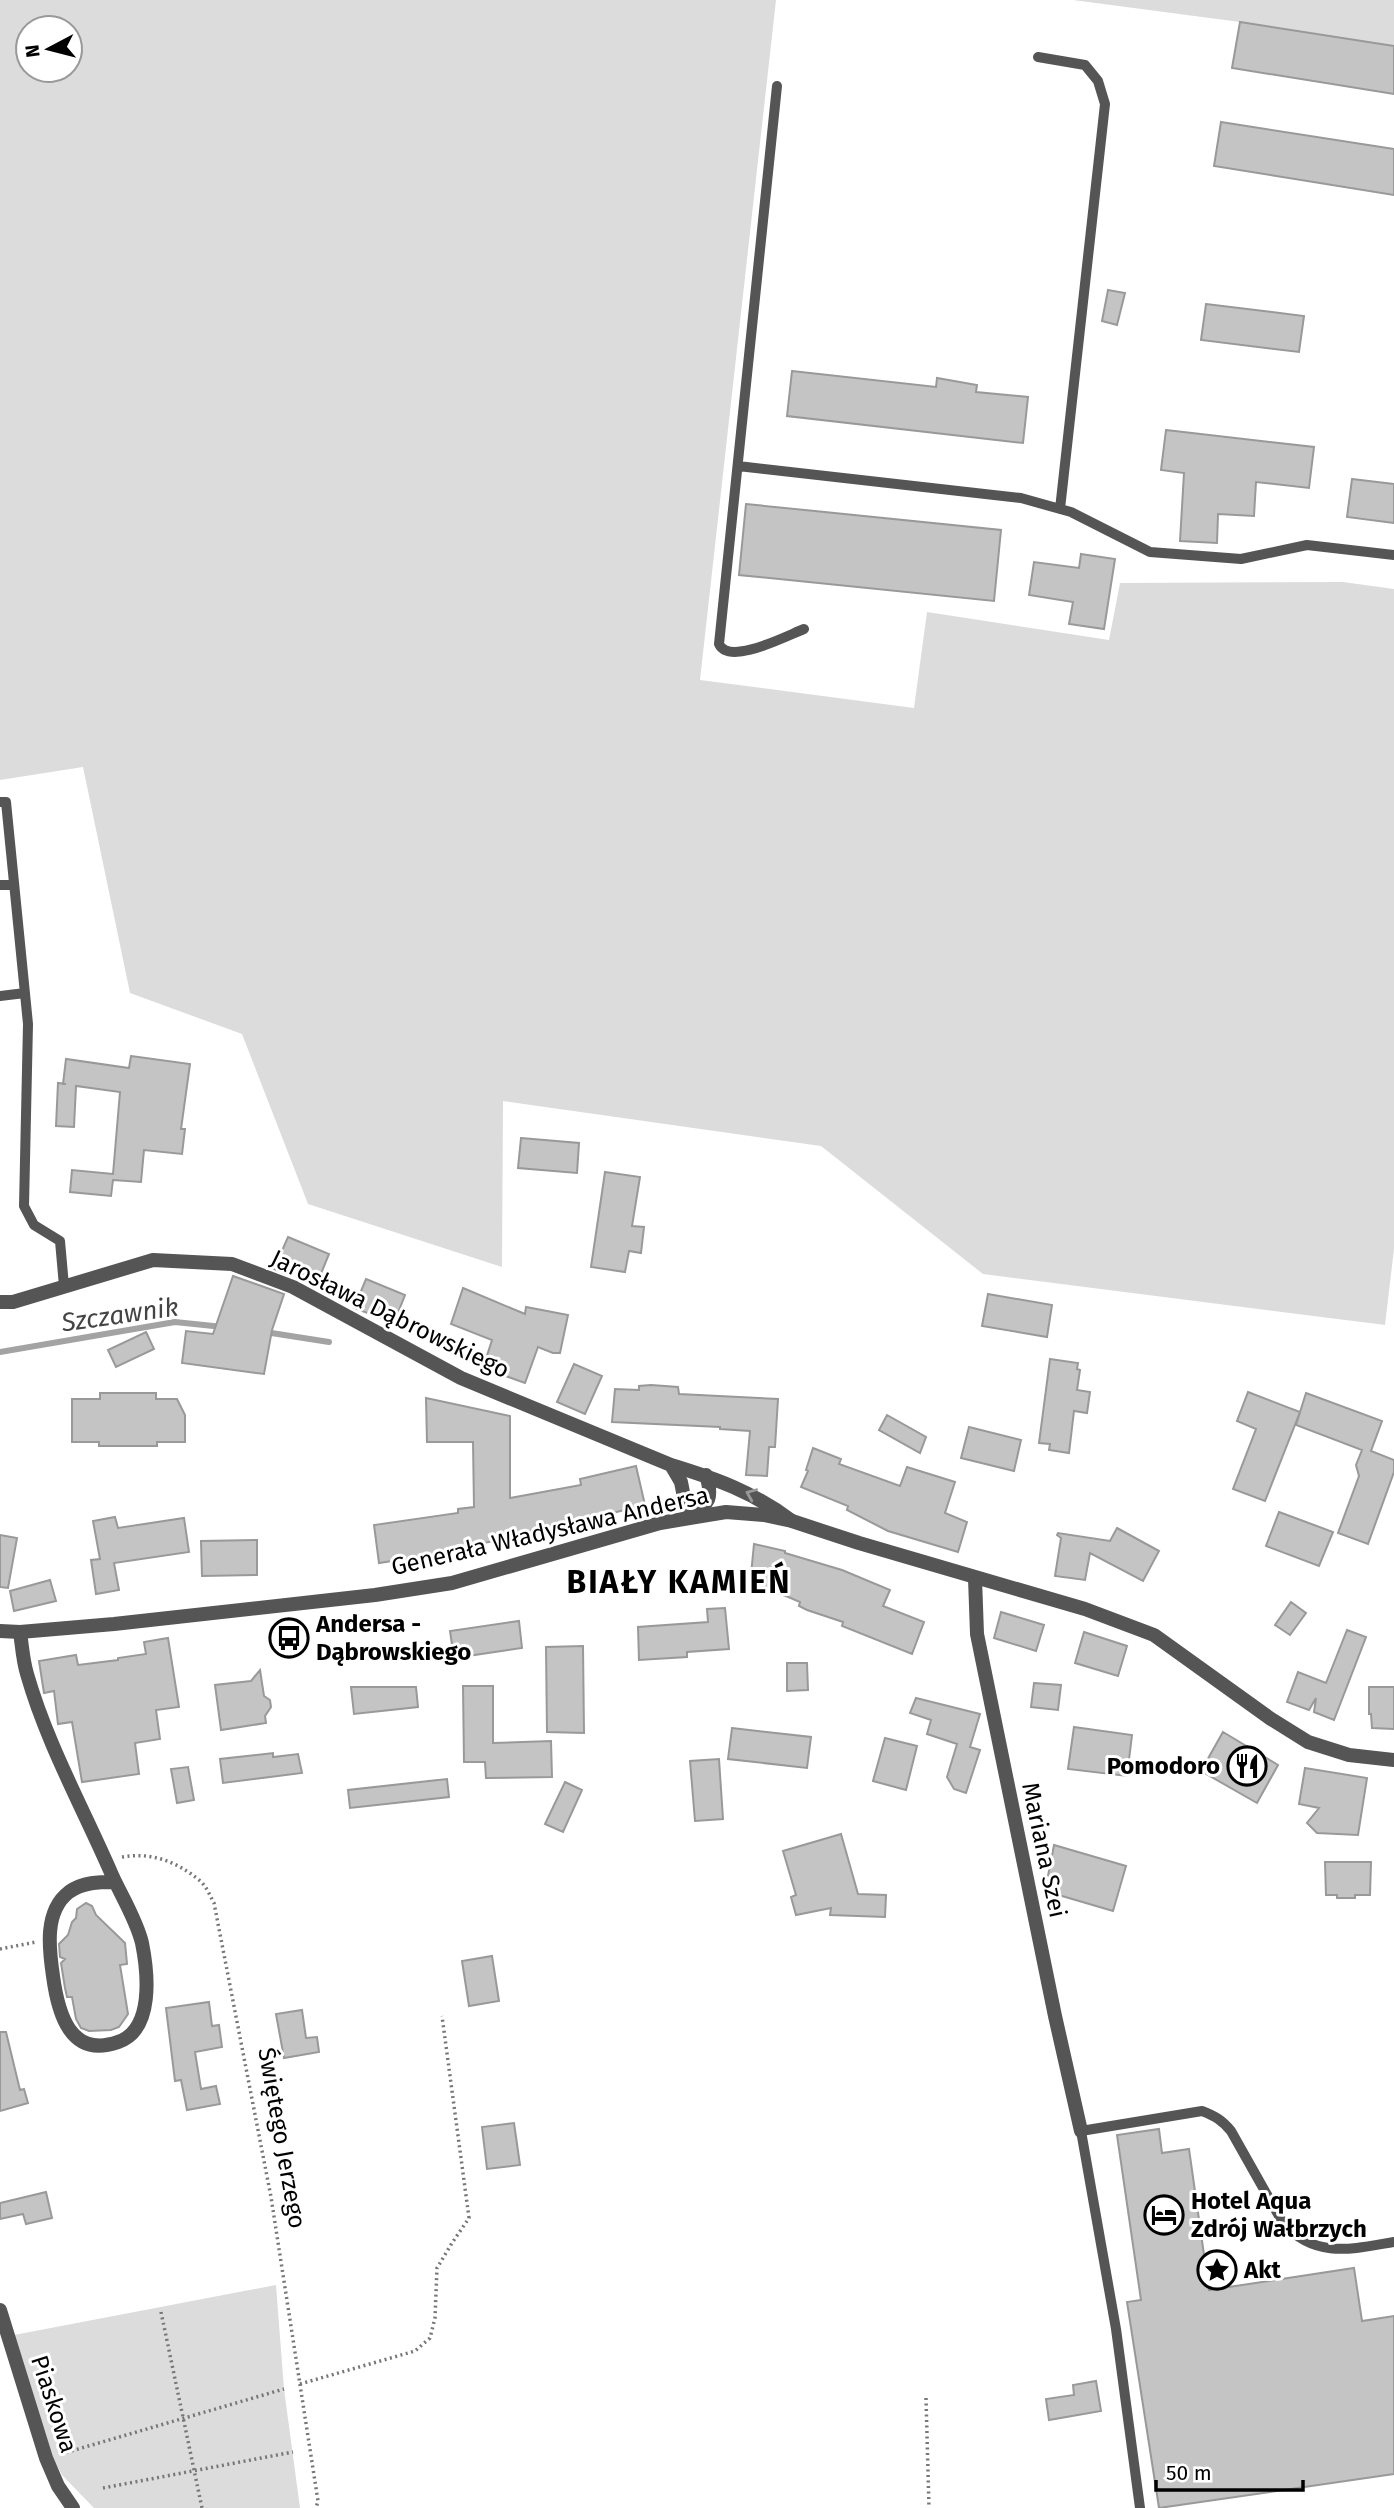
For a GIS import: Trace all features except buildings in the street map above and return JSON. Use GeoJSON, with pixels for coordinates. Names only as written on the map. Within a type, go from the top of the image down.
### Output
{"type":"FeatureCollection","features":[{"type":"Feature","properties":{"kind":"street","name":"Jarosława Dąbrowskiego"},"geometry":{"type":"LineString","coordinates":[[0,1302],[13,1302],[153,1260],[232,1264],[293,1287],[461,1378],[671,1465],[706,1475],[763,1499],[792,1521]]}},
{"type":"Feature","properties":{"kind":"street"},"geometry":{"type":"LineString","coordinates":[[671,1465],[681,1482],[688,1518],[708,1503],[710,1494],[706,1475]]}},
{"type":"Feature","properties":{"kind":"street","name":"Generała Władysława Andersa"},"geometry":{"type":"LineString","coordinates":[[0,1631],[20,1632],[375,1595],[452,1583],[660,1523],[726,1512],[764,1515],[792,1521],[1085,1609],[1154,1634],[1271,1719],[1308,1742],[1349,1755],[1394,1760]]}},
{"type":"Feature","properties":{"kind":"street","name":"Mariana Szei"},"geometry":{"type":"LineString","coordinates":[[975,1578],[977,1634],[1081,2131]]}},
{"type":"Feature","properties":{"kind":"street"},"geometry":{"type":"LineString","coordinates":[[20,1632],[27,1673],[39,1707],[74,1794],[106,1859],[141,1940],[146,1997],[136,2031],[124,2040],[108,2046],[90,2045],[76,2038],[59,2012],[49,1939],[51,1922],[60,1902],[67,1894],[88,1884],[115,1882]]}},
{"type":"Feature","properties":{"kind":"street","name":"Piaskowa"},"geometry":{"type":"LineString","coordinates":[[0,2310],[46,2458],[58,2486],[73,2508]]}},
{"type":"Feature","properties":{"kind":"lane"},"geometry":{"type":"LineString","coordinates":[[1038,57],[1085,65],[1098,81],[1105,104],[1060,509]]}},
{"type":"Feature","properties":{"kind":"lane"},"geometry":{"type":"LineString","coordinates":[[778,86],[720,649],[741,653],[804,629]]}},
{"type":"Feature","properties":{"kind":"lane"},"geometry":{"type":"LineString","coordinates":[[737,466],[1021,498],[1060,509],[1114,532],[1150,552],[1241,559],[1307,545],[1394,555]]}},
{"type":"Feature","properties":{"kind":"lane"},"geometry":{"type":"LineString","coordinates":[[0,802],[6,802],[28,1024],[24,1206],[34,1224],[60,1241],[64,1286]]}},
{"type":"Feature","properties":{"kind":"lane"},"geometry":{"type":"LineString","coordinates":[[0,885],[14,885]]}},
{"type":"Feature","properties":{"kind":"lane"},"geometry":{"type":"LineString","coordinates":[[0,996],[25,993]]}},
{"type":"Feature","properties":{"kind":"lane"},"geometry":{"type":"LineString","coordinates":[[1140,2508],[1116,2329],[1081,2131],[1202,2111],[1214,2115],[1231,2131],[1283,2222],[1293,2234],[1326,2249],[1346,2250],[1394,2242]]}},
{"type":"Feature","properties":{"kind":"path","name":"Świętego Jerzego"},"geometry":{"type":"LineString","coordinates":[[106,1859],[141,1854],[160,1857],[201,1881],[214,1903],[263,2149],[318,2501],[316,2508]]}},
{"type":"Feature","properties":{"kind":"path"},"geometry":{"type":"LineString","coordinates":[[0,1949],[49,1939]]}},
{"type":"Feature","properties":{"kind":"path"},"geometry":{"type":"LineString","coordinates":[[300,2384],[415,2351],[430,2337],[435,2318],[437,2268],[469,2218],[442,2016]]}},
{"type":"Feature","properties":{"kind":"path"},"geometry":{"type":"LineString","coordinates":[[162,2312],[202,2508]]}},
{"type":"Feature","properties":{"kind":"path"},"geometry":{"type":"LineString","coordinates":[[56,2455],[284,2389]]}},
{"type":"Feature","properties":{"kind":"path"},"geometry":{"type":"LineString","coordinates":[[926,2398],[929,2508]]}},
{"type":"Feature","properties":{"kind":"path"},"geometry":{"type":"LineString","coordinates":[[103,2488],[293,2452]]}},
{"type":"Feature","properties":{"kind":"shaded area"},"geometry":{"type":"Polygon","coordinates":[[[0,0],[776,0],[700,680],[914,708],[927,612],[1109,640],[1120,583],[1343,582],[1394,589],[1394,1249],[1385,1325],[983,1274],[821,1146],[503,1101],[502,1267],[308,1204],[242,1034],[130,993],[83,767],[0,780],[0,0]]]}},
{"type":"Feature","properties":{"kind":"shaded area"},"geometry":{"type":"Polygon","coordinates":[[[1073,0],[1394,0],[1394,46],[1240,22],[1073,0]]]}},
{"type":"Feature","properties":{"kind":"shaded area"},"geometry":{"type":"Polygon","coordinates":[[[276,2285],[284,2389],[300,2508],[94,2508],[62,2475],[48,2449],[14,2335],[276,2285]]]}},
{"type":"Feature","properties":{"kind":"waterway","name":"Szczawnik"},"geometry":{"type":"LineString","coordinates":[[0,1352],[175,1322],[223,1327]]}},
{"type":"Feature","properties":{"kind":"waterway","name":"Szczawnik"},"geometry":{"type":"LineString","coordinates":[[265,1332],[329,1342]]}},
{"type":"Feature","properties":{"kind":"place","name":"Andersa - Dąbrowskiego"},"geometry":{"type":"Point","coordinates":[289,1638]}},
{"type":"Feature","properties":{"kind":"place","name":"Pomodoro"},"geometry":{"type":"Point","coordinates":[1247,1766]}},
{"type":"Feature","properties":{"kind":"place","name":"Hotel Aqua Zdrój Wałbrzych"},"geometry":{"type":"Point","coordinates":[1164,2215]}},
{"type":"Feature","properties":{"kind":"place","name":"Akt"},"geometry":{"type":"Point","coordinates":[1217,2270]}},
{"type":"Feature","properties":{"kind":"district","name":"BIAŁY KAMIEŃ"},"geometry":{"type":"Point","coordinates":[679,1582]}}]}
